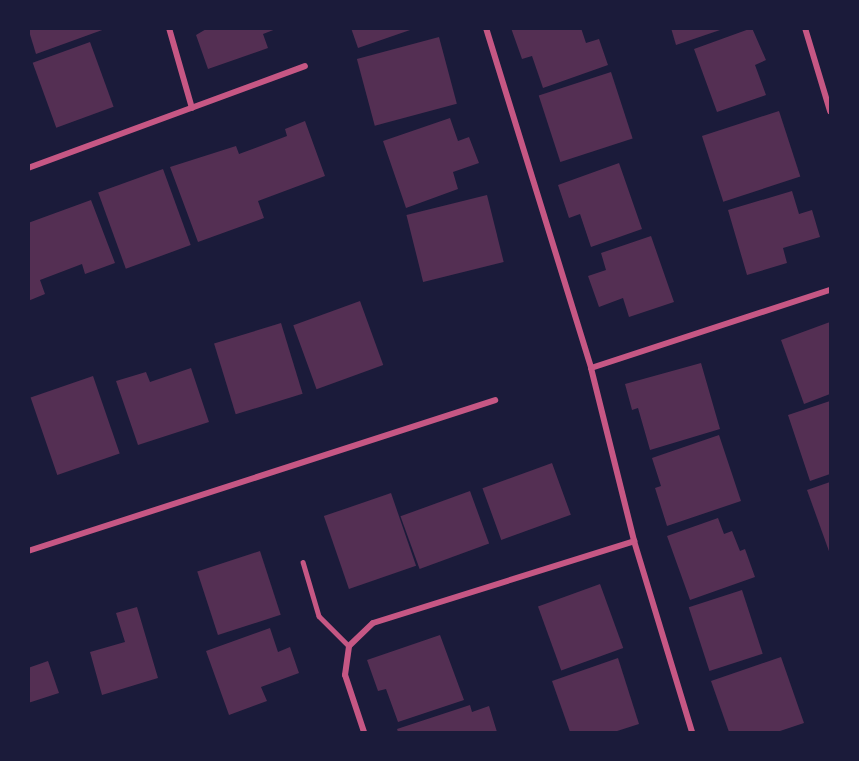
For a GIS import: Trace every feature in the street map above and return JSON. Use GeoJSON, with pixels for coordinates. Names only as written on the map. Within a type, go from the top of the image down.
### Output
{"type":"FeatureCollection","features":[{"type":"Feature","properties":{"kind":"street"},"geometry":{"type":"LineString","coordinates":[[169,28],[192,108]]}},
{"type":"Feature","properties":{"kind":"street"},"geometry":{"type":"LineString","coordinates":[[486,28],[591,368],[634,541],[692,732]]}},
{"type":"Feature","properties":{"kind":"street"},"geometry":{"type":"LineString","coordinates":[[805,28],[831,111]]}},
{"type":"Feature","properties":{"kind":"street"},"geometry":{"type":"LineString","coordinates":[[28,168],[305,66]]}},
{"type":"Feature","properties":{"kind":"street"},"geometry":{"type":"LineString","coordinates":[[591,368],[831,290]]}},
{"type":"Feature","properties":{"kind":"street"},"geometry":{"type":"LineString","coordinates":[[28,551],[495,400]]}},
{"type":"Feature","properties":{"kind":"street"},"geometry":{"type":"LineString","coordinates":[[364,732],[345,675],[349,646],[373,623],[634,541]]}},
{"type":"Feature","properties":{"kind":"lane"},"geometry":{"type":"LineString","coordinates":[[303,562],[319,616],[349,646]]}},
{"type":"Feature","properties":{"kind":"building"},"geometry":{"type":"Polygon","coordinates":[[[28,28],[105,28],[105,29],[36,54],[28,28]]]}},
{"type":"Feature","properties":{"kind":"building"},"geometry":{"type":"Polygon","coordinates":[[[208,28],[276,29],[263,34],[268,48],[208,69],[196,35],[208,28]]]}},
{"type":"Feature","properties":{"kind":"building"},"geometry":{"type":"Polygon","coordinates":[[[351,28],[413,28],[413,29],[358,48],[351,28]]]}},
{"type":"Feature","properties":{"kind":"building"},"geometry":{"type":"Polygon","coordinates":[[[511,28],[581,28],[586,43],[599,39],[608,65],[543,88],[532,56],[522,59],[511,28]]]}},
{"type":"Feature","properties":{"kind":"building"},"geometry":{"type":"Polygon","coordinates":[[[671,28],[723,28],[723,29],[676,45],[671,28]]]}},
{"type":"Feature","properties":{"kind":"building"},"geometry":{"type":"Polygon","coordinates":[[[752,28],[766,60],[755,65],[766,95],[717,112],[694,49],[752,28]]]}},
{"type":"Feature","properties":{"kind":"building"},"geometry":{"type":"Polygon","coordinates":[[[439,37],[457,104],[375,126],[357,59],[439,37]]]}},
{"type":"Feature","properties":{"kind":"building"},"geometry":{"type":"Polygon","coordinates":[[[90,42],[114,107],[56,128],[33,63],[90,42]]]}},
{"type":"Feature","properties":{"kind":"building"},"geometry":{"type":"Polygon","coordinates":[[[611,72],[633,139],[560,162],[539,95],[611,72]]]}},
{"type":"Feature","properties":{"kind":"building"},"geometry":{"type":"Polygon","coordinates":[[[779,111],[800,177],[723,202],[702,136],[779,111]]]}},
{"type":"Feature","properties":{"kind":"building"},"geometry":{"type":"Polygon","coordinates":[[[450,118],[458,141],[469,137],[479,163],[453,172],[458,189],[406,208],[383,141],[450,118]]]}},
{"type":"Feature","properties":{"kind":"building"},"geometry":{"type":"Polygon","coordinates":[[[305,121],[325,176],[258,201],[264,218],[198,242],[170,167],[236,146],[239,154],[287,136],[285,129],[305,121]]]}},
{"type":"Feature","properties":{"kind":"building"},"geometry":{"type":"Polygon","coordinates":[[[619,163],[642,229],[591,247],[580,214],[569,218],[558,185],[619,163]]]}},
{"type":"Feature","properties":{"kind":"building"},"geometry":{"type":"Polygon","coordinates":[[[163,169],[191,245],[126,269],[98,193],[163,169]]]}},
{"type":"Feature","properties":{"kind":"building"},"geometry":{"type":"Polygon","coordinates":[[[792,191],[799,214],[812,210],[820,237],[783,248],[787,263],[747,275],[728,210],[792,191]]]}},
{"type":"Feature","properties":{"kind":"building"},"geometry":{"type":"Polygon","coordinates":[[[487,195],[504,262],[423,282],[406,215],[487,195]]]}},
{"type":"Feature","properties":{"kind":"building"},"geometry":{"type":"Polygon","coordinates":[[[91,200],[115,263],[85,274],[82,264],[40,280],[45,294],[28,301],[28,223],[91,200]]]}},
{"type":"Feature","properties":{"kind":"building"},"geometry":{"type":"Polygon","coordinates":[[[651,236],[674,302],[629,317],[623,298],[599,307],[588,276],[606,270],[601,253],[651,236]]]}},
{"type":"Feature","properties":{"kind":"building"},"geometry":{"type":"Polygon","coordinates":[[[360,301],[383,365],[317,389],[293,325],[360,301]]]}},
{"type":"Feature","properties":{"kind":"building"},"geometry":{"type":"Polygon","coordinates":[[[830,322],[830,394],[804,404],[781,340],[830,322]]]}},
{"type":"Feature","properties":{"kind":"building"},"geometry":{"type":"Polygon","coordinates":[[[281,323],[303,394],[236,414],[214,343],[281,323]]]}},
{"type":"Feature","properties":{"kind":"building"},"geometry":{"type":"Polygon","coordinates":[[[701,363],[720,429],[650,450],[638,408],[632,410],[625,384],[701,363]]]}},
{"type":"Feature","properties":{"kind":"building"},"geometry":{"type":"Polygon","coordinates":[[[191,368],[209,422],[138,445],[116,381],[146,372],[150,382],[191,368]]]}},
{"type":"Feature","properties":{"kind":"building"},"geometry":{"type":"Polygon","coordinates":[[[93,376],[120,454],[57,475],[31,397],[93,376]]]}},
{"type":"Feature","properties":{"kind":"building"},"geometry":{"type":"Polygon","coordinates":[[[830,401],[830,474],[810,481],[788,415],[830,401]]]}},
{"type":"Feature","properties":{"kind":"building"},"geometry":{"type":"Polygon","coordinates":[[[719,435],[741,501],[667,526],[655,488],[661,486],[652,458],[719,435]]]}},
{"type":"Feature","properties":{"kind":"building"},"geometry":{"type":"Polygon","coordinates":[[[552,463],[571,515],[501,540],[482,488],[552,463]]]}},
{"type":"Feature","properties":{"kind":"building"},"geometry":{"type":"Polygon","coordinates":[[[830,482],[830,554],[807,490],[830,482]]]}},
{"type":"Feature","properties":{"kind":"building"},"geometry":{"type":"Polygon","coordinates":[[[470,491],[489,544],[420,569],[400,516],[470,491]]]}},
{"type":"Feature","properties":{"kind":"building"},"geometry":{"type":"Polygon","coordinates":[[[391,493],[416,566],[349,589],[324,516],[391,493]]]}},
{"type":"Feature","properties":{"kind":"building"},"geometry":{"type":"Polygon","coordinates":[[[718,518],[724,534],[732,531],[740,551],[745,549],[755,577],[690,600],[667,536],[718,518]]]}},
{"type":"Feature","properties":{"kind":"building"},"geometry":{"type":"Polygon","coordinates":[[[260,551],[281,615],[218,635],[197,571],[260,551]]]}},
{"type":"Feature","properties":{"kind":"building"},"geometry":{"type":"Polygon","coordinates":[[[600,584],[623,648],[561,670],[538,607],[600,584]]]}},
{"type":"Feature","properties":{"kind":"building"},"geometry":{"type":"Polygon","coordinates":[[[742,590],[763,654],[709,671],[689,607],[742,590]]]}},
{"type":"Feature","properties":{"kind":"building"},"geometry":{"type":"Polygon","coordinates":[[[137,607],[158,678],[102,695],[90,652],[125,642],[116,613],[137,607]]]}},
{"type":"Feature","properties":{"kind":"building"},"geometry":{"type":"Polygon","coordinates":[[[270,628],[278,652],[290,647],[299,673],[261,687],[267,701],[229,715],[206,651],[270,628]]]}},
{"type":"Feature","properties":{"kind":"building"},"geometry":{"type":"Polygon","coordinates":[[[440,635],[464,700],[398,722],[386,689],[378,691],[367,660],[440,635]]]}},
{"type":"Feature","properties":{"kind":"building"},"geometry":{"type":"Polygon","coordinates":[[[781,657],[804,723],[777,732],[729,732],[711,681],[781,657]]]}},
{"type":"Feature","properties":{"kind":"building"},"geometry":{"type":"Polygon","coordinates":[[[618,658],[639,724],[614,732],[570,732],[552,681],[618,658]]]}},
{"type":"Feature","properties":{"kind":"building"},"geometry":{"type":"Polygon","coordinates":[[[48,661],[59,693],[28,703],[28,668],[48,661]]]}},
{"type":"Feature","properties":{"kind":"building"},"geometry":{"type":"Polygon","coordinates":[[[470,705],[472,712],[489,706],[497,732],[398,732],[397,729],[470,705]]]}}]}
